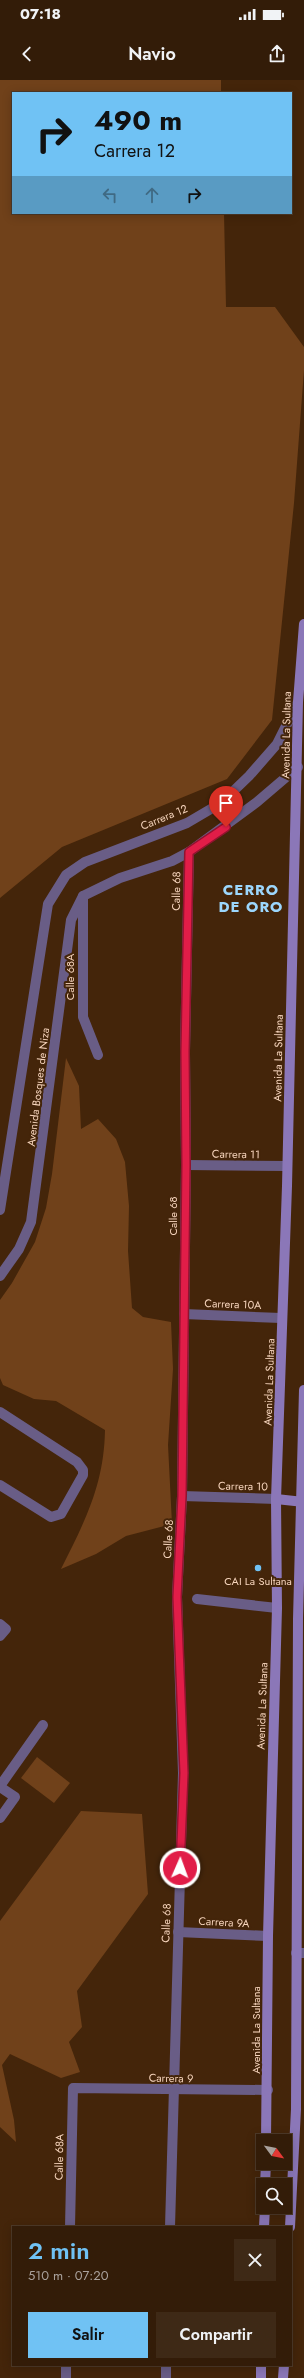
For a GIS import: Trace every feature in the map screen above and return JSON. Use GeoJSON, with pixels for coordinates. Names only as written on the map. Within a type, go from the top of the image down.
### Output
{"type":"FeatureCollection","features":[{"type":"Feature","properties":{"kind":"street","name":"Avenida La Sultana"},"geometry":{"type":"LineString","coordinates":[[266,2134],[268,2090],[268,1936],[277,1608],[276,1498],[283,1353],[282,1318],[301,765],[298,702],[303,659],[304,624]]}},
{"type":"Feature","properties":{"kind":"street","name":"Carrera 12"},"geometry":{"type":"LineString","coordinates":[[85,862],[187,823],[221,803],[249,776],[277,744],[298,702]]}},
{"type":"Feature","properties":{"kind":"street"},"geometry":{"type":"LineString","coordinates":[[83,896],[120,878],[172,860],[189,852],[233,822],[301,765]]}},
{"type":"Feature","properties":{"kind":"street","name":"Calle 68"},"geometry":{"type":"LineString","coordinates":[[170,2226],[173,2090],[184,1773],[177,1597],[182,1496],[186,1165],[185,1052],[189,852]]}},
{"type":"Feature","properties":{"kind":"street","name":"Avenida Bosques de Niza"},"geometry":{"type":"LineString","coordinates":[[1,1207],[48,904],[66,875],[85,862]]}},
{"type":"Feature","properties":{"kind":"street","name":"Avenida Bosques de Niza"},"geometry":{"type":"LineString","coordinates":[[1,1272],[19,1249],[31,1222],[71,920],[83,896]]}},
{"type":"Feature","properties":{"kind":"street","name":"Calle 68A"},"geometry":{"type":"LineString","coordinates":[[83,896],[83,1017],[98,1055]]}},
{"type":"Feature","properties":{"kind":"street","name":"Carrera 11"},"geometry":{"type":"LineString","coordinates":[[186,1165],[287,1166]]}},
{"type":"Feature","properties":{"kind":"street","name":"Carrera 10A"},"geometry":{"type":"LineString","coordinates":[[184,1314],[282,1318]]}},
{"type":"Feature","properties":{"kind":"street"},"geometry":{"type":"LineString","coordinates":[[290,2226],[300,2109],[298,1619],[303,1502],[304,1390]]}},
{"type":"Feature","properties":{"kind":"street"},"geometry":{"type":"LineString","coordinates":[[0,1412],[77,1462],[83,1470],[83,1475],[64,1507],[56,1517],[51,1517],[0,1485]]}},
{"type":"Feature","properties":{"kind":"street","name":"Carrera 10"},"geometry":{"type":"LineString","coordinates":[[182,1496],[276,1498],[303,1502]]}},
{"type":"Feature","properties":{"kind":"street"},"geometry":{"type":"LineString","coordinates":[[197,1599],[277,1608]]}},
{"type":"Feature","properties":{"kind":"street"},"geometry":{"type":"LineString","coordinates":[[0,1624],[6,1629],[0,1636]]}},
{"type":"Feature","properties":{"kind":"street"},"geometry":{"type":"LineString","coordinates":[[0,1818],[15,1797],[0,1786],[43,1725]]}},
{"type":"Feature","properties":{"kind":"street","name":"Carrera 9A"},"geometry":{"type":"LineString","coordinates":[[178,1932],[268,1936]]}},
{"type":"Feature","properties":{"kind":"street","name":"Calle 68A"},"geometry":{"type":"LineString","coordinates":[[70,2226],[73,2088]]}},
{"type":"Feature","properties":{"kind":"street","name":"Carrera 9"},"geometry":{"type":"LineString","coordinates":[[73,2088],[268,2090]]}},
{"type":"Feature","properties":{"kind":"street"},"geometry":{"type":"LineString","coordinates":[[264,2226],[265,2214]]}},
{"type":"Feature","properties":{"kind":"street"},"geometry":{"type":"LineString","coordinates":[[66,2366],[66,2378]]}},
{"type":"Feature","properties":{"kind":"street"},"geometry":{"type":"LineString","coordinates":[[166,2366],[166,2378]]}},
{"type":"Feature","properties":{"kind":"street"},"geometry":{"type":"LineString","coordinates":[[261,2366],[261,2378]]}},
{"type":"Feature","properties":{"kind":"street"},"geometry":{"type":"LineString","coordinates":[[283,2378],[284,2366]]}},
{"type":"Feature","properties":{"kind":"shaded area"},"geometry":{"type":"Polygon","coordinates":[[[0,80],[221,80],[221,92],[12,92],[12,214],[224,214],[226,307],[275,307],[304,347],[304,370],[294,503],[272,720],[227,779],[62,847],[0,898],[0,80]]]}},
{"type":"Feature","properties":{"kind":"shaded area"},"geometry":{"type":"Polygon","coordinates":[[[66,1058],[79,1086],[81,1129],[98,1119],[116,1139],[125,1162],[129,1206],[128,1251],[132,1308],[143,1317],[171,1322],[173,1369],[168,1445],[172,1524],[126,1536],[96,1554],[61,1569],[92,1502],[101,1468],[105,1430],[56,1401],[34,1399],[3,1385],[0,1378],[0,1300],[12,1283],[35,1242],[46,1208],[52,1174],[66,1058]]]}},
{"type":"Feature","properties":{"kind":"shaded area"},"geometry":{"type":"Polygon","coordinates":[[[37,1757],[70,1783],[54,1803],[21,1778],[37,1757]]]}},
{"type":"Feature","properties":{"kind":"shaded area"},"geometry":{"type":"Polygon","coordinates":[[[81,1811],[142,1814],[148,1894],[77,1991],[82,2027],[69,2042],[80,2072],[61,2078],[10,2054],[2,2065],[14,2120],[16,2142],[0,2127],[0,1921],[81,1811]]]}},
{"type":"Feature","properties":{"kind":"place","name":"CAI La Sultana"},"geometry":{"type":"Point","coordinates":[258,1568]}},
{"type":"Feature","properties":{"kind":"district","name":"CERRO DE ORO"},"geometry":{"type":"Point","coordinates":[251,898]}},
{"type":"Feature","properties":{"kind":"route"},"geometry":{"type":"LineString","coordinates":[[180,1868],[184,1773],[177,1597],[182,1496],[186,1165],[185,1052],[189,852],[226,827]]}}]}
